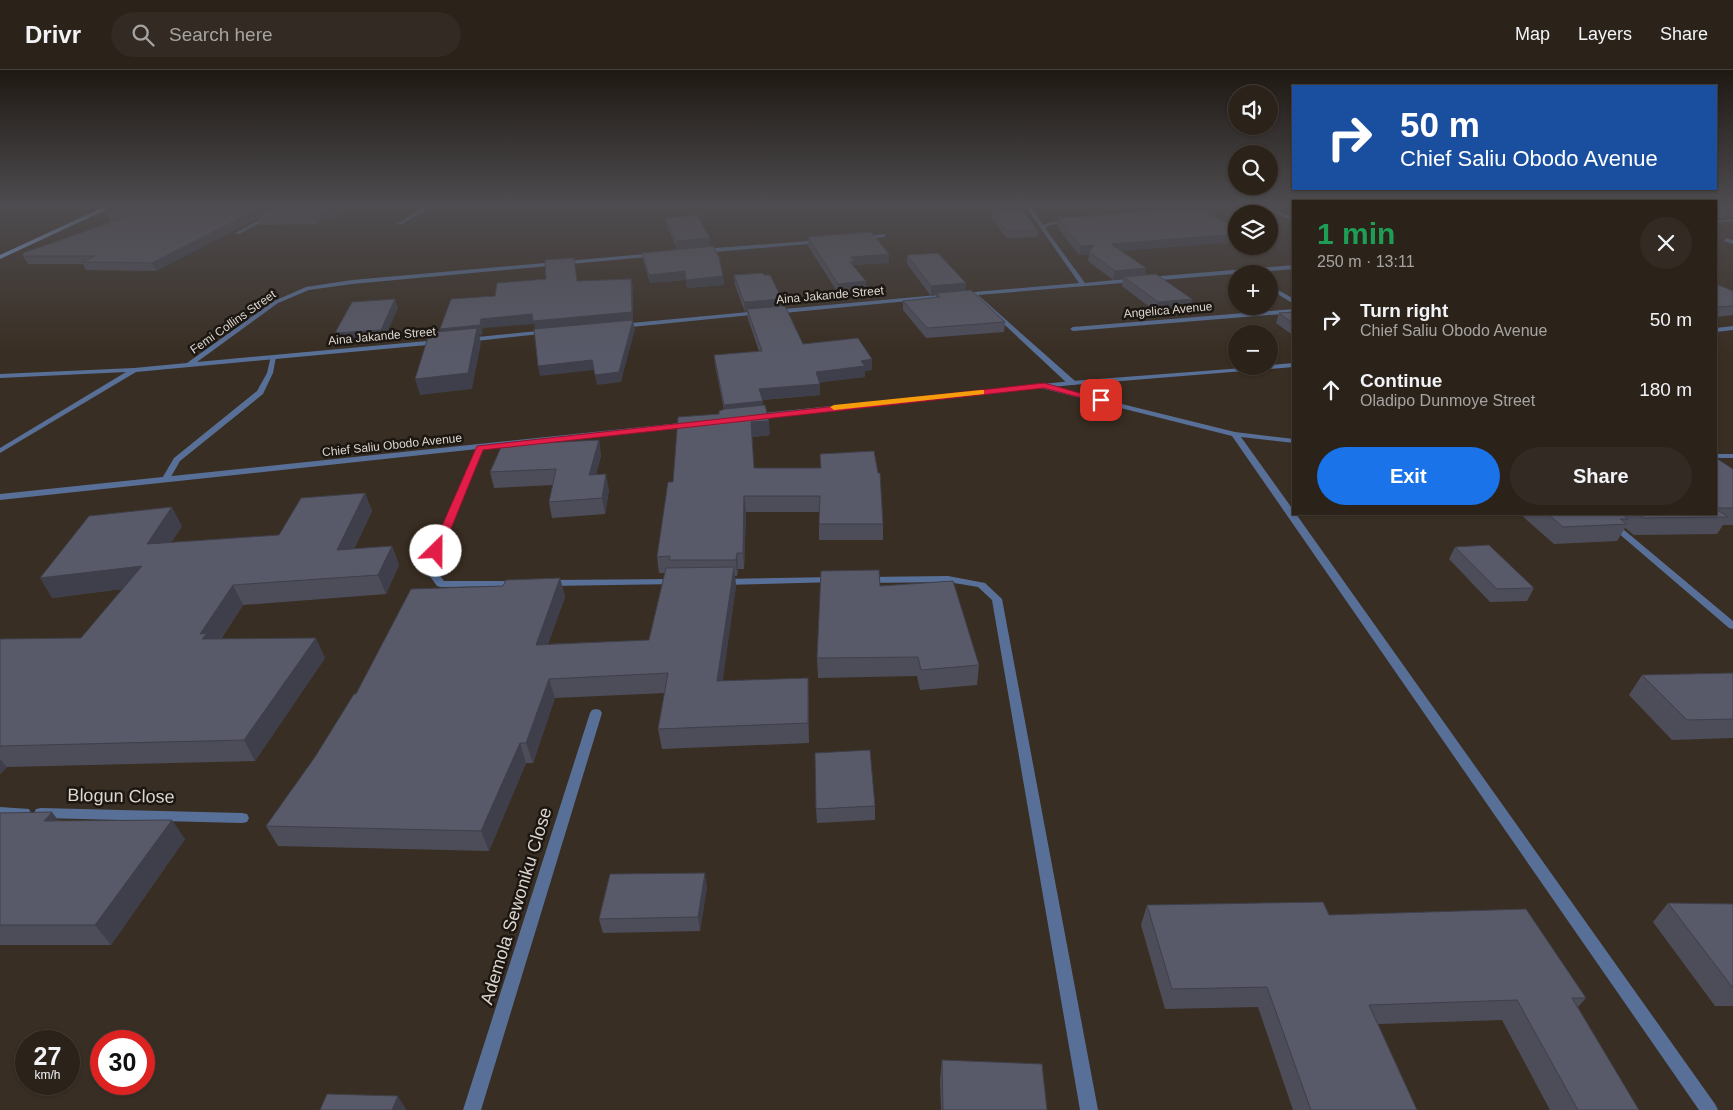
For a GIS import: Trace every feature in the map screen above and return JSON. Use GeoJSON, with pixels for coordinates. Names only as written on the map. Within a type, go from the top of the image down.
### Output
{"type":"FeatureCollection","features":[{"type":"Feature","properties":{"kind":"street","name":"Femi Collins Street"},"geometry":{"type":"LineString","coordinates":[[189,365],[276,302],[308,288],[352,282],[651,256]]}},
{"type":"Feature","properties":{"kind":"street"},"geometry":{"type":"LineString","coordinates":[[1062,256],[1083,284]]}},
{"type":"Feature","properties":{"kind":"street","name":"Aina Jakande Street"},"geometry":{"type":"LineString","coordinates":[[1278,268],[1292,266]]}},
{"type":"Feature","properties":{"kind":"street","name":"Aina Jakande Street"},"geometry":{"type":"LineString","coordinates":[[609,327],[1083,284],[1228,273]]}},
{"type":"Feature","properties":{"kind":"street"},"geometry":{"type":"LineString","coordinates":[[1278,292],[1292,301]]}},
{"type":"Feature","properties":{"kind":"street"},"geometry":{"type":"LineString","coordinates":[[974,294],[1072,383]]}},
{"type":"Feature","properties":{"kind":"street","name":"Angelica Avenue"},"geometry":{"type":"LineString","coordinates":[[1073,329],[1292,311]]}},
{"type":"Feature","properties":{"kind":"street"},"geometry":{"type":"LineString","coordinates":[[1717,330],[1733,328]]}},
{"type":"Feature","properties":{"kind":"street"},"geometry":{"type":"LineString","coordinates":[[461,340],[559,331]]}},
{"type":"Feature","properties":{"kind":"street","name":"Aina Jakande Street"},"geometry":{"type":"LineString","coordinates":[[0,376],[134,370],[451,341]]}},
{"type":"Feature","properties":{"kind":"street"},"geometry":{"type":"LineString","coordinates":[[165,480],[177,460],[260,392],[270,373],[273,357]]}},
{"type":"Feature","properties":{"kind":"street"},"geometry":{"type":"LineString","coordinates":[[748,417],[1072,383],[1292,365]]}},
{"type":"Feature","properties":{"kind":"street"},"geometry":{"type":"LineString","coordinates":[[0,451],[134,370]]}},
{"type":"Feature","properties":{"kind":"street"},"geometry":{"type":"LineString","coordinates":[[1044,386],[1235,434],[1292,441]]}},
{"type":"Feature","properties":{"kind":"street","name":"Chief Saliu Obodo Avenue"},"geometry":{"type":"LineString","coordinates":[[0,497],[480,448],[698,423]]}},
{"type":"Feature","properties":{"kind":"street"},"geometry":{"type":"LineString","coordinates":[[1235,434],[1709,1110]]}},
{"type":"Feature","properties":{"kind":"street"},"geometry":{"type":"LineString","coordinates":[[480,448],[429,568],[441,584],[692,582]]}},
{"type":"Feature","properties":{"kind":"street"},"geometry":{"type":"LineString","coordinates":[[1717,456],[1733,456]]}},
{"type":"Feature","properties":{"kind":"street"},"geometry":{"type":"LineString","coordinates":[[1601,515],[1733,626]]}},
{"type":"Feature","properties":{"kind":"street"},"geometry":{"type":"LineString","coordinates":[[712,582],[948,579],[981,585],[997,599],[1089,1110]]}},
{"type":"Feature","properties":{"kind":"street","name":"Ademola Sewoniku Close"},"geometry":{"type":"LineString","coordinates":[[472,1110],[596,712]]}},
{"type":"Feature","properties":{"kind":"street","name":"Blogun Close"},"geometry":{"type":"LineString","coordinates":[[0,812],[242,818]]}},
{"type":"Feature","properties":{"kind":"building"},"geometry":{"type":"Polygon","coordinates":[[[23,256],[167,256],[152,263],[82,262],[95,256],[23,256]]]}},
{"type":"Feature","properties":{"kind":"building"},"geometry":{"type":"Polygon","coordinates":[[[643,256],[718,256],[723,276],[686,280],[685,271],[649,275],[643,256]]]}},
{"type":"Feature","properties":{"kind":"building"},"geometry":{"type":"Polygon","coordinates":[[[820,256],[870,256],[851,257],[854,262],[850,262],[866,281],[838,284],[820,256]]]}},
{"type":"Feature","properties":{"kind":"building"},"geometry":{"type":"Polygon","coordinates":[[[907,256],[940,256],[966,283],[931,286],[907,256]]]}},
{"type":"Feature","properties":{"kind":"building"},"geometry":{"type":"Polygon","coordinates":[[[1094,256],[1128,256],[1146,268],[1115,271],[1094,256]]]}},
{"type":"Feature","properties":{"kind":"building"},"geometry":{"type":"Polygon","coordinates":[[[574,258],[577,281],[631,279],[632,312],[533,321],[532,314],[481,319],[480,325],[440,329],[451,299],[495,296],[497,283],[546,279],[545,260],[574,258]]]}},
{"type":"Feature","properties":{"kind":"building"},"geometry":{"type":"Polygon","coordinates":[[[763,273],[764,275],[770,275],[782,299],[744,302],[734,275],[763,273]]]}},
{"type":"Feature","properties":{"kind":"building"},"geometry":{"type":"Polygon","coordinates":[[[1156,274],[1192,299],[1158,302],[1124,277],[1156,274]]]}},
{"type":"Feature","properties":{"kind":"building"},"geometry":{"type":"Polygon","coordinates":[[[1717,284],[1733,291],[1733,306],[1717,307],[1717,284]]]}},
{"type":"Feature","properties":{"kind":"building"},"geometry":{"type":"Polygon","coordinates":[[[971,290],[1005,322],[927,328],[903,301],[940,297],[937,293],[971,290]]]}},
{"type":"Feature","properties":{"kind":"building"},"geometry":{"type":"Polygon","coordinates":[[[395,299],[381,330],[335,333],[352,302],[395,299]]]}},
{"type":"Feature","properties":{"kind":"building"},"geometry":{"type":"Polygon","coordinates":[[[785,306],[803,344],[858,338],[872,359],[861,361],[865,366],[816,372],[820,384],[759,389],[763,401],[724,405],[714,355],[762,351],[747,309],[785,306]]]}},
{"type":"Feature","properties":{"kind":"building"},"geometry":{"type":"Polygon","coordinates":[[[1292,312],[1292,323],[1279,313],[1292,312]]]}},
{"type":"Feature","properties":{"kind":"building"},"geometry":{"type":"Polygon","coordinates":[[[633,320],[619,372],[595,375],[592,360],[538,366],[534,329],[633,320]]]}},
{"type":"Feature","properties":{"kind":"building"},"geometry":{"type":"Polygon","coordinates":[[[477,328],[468,373],[415,379],[429,334],[477,328]]]}},
{"type":"Feature","properties":{"kind":"building"},"geometry":{"type":"Polygon","coordinates":[[[765,405],[769,421],[751,422],[754,468],[821,468],[820,454],[874,451],[878,473],[880,473],[883,524],[819,524],[820,496],[744,496],[743,553],[737,553],[736,560],[669,560],[670,556],[657,557],[668,482],[673,482],[678,417],[719,414],[719,411],[725,409],[765,405]]]}},
{"type":"Feature","properties":{"kind":"building"},"geometry":{"type":"Polygon","coordinates":[[[599,440],[589,475],[606,474],[602,498],[549,502],[556,469],[490,472],[502,445],[599,440]]]}},
{"type":"Feature","properties":{"kind":"building"},"geometry":{"type":"Polygon","coordinates":[[[1717,459],[1733,469],[1733,508],[1717,508],[1717,459]]]}},
{"type":"Feature","properties":{"kind":"building"},"geometry":{"type":"Polygon","coordinates":[[[365,493],[337,550],[392,546],[378,575],[233,585],[200,634],[207,633],[202,639],[316,638],[244,740],[0,746],[0,639],[81,638],[142,566],[40,578],[89,516],[172,507],[147,544],[279,535],[301,498],[365,493]]]}},
{"type":"Feature","properties":{"kind":"building"},"geometry":{"type":"Polygon","coordinates":[[[1717,510],[1728,517],[1644,518],[1640,515],[1717,515],[1717,510]]]}},
{"type":"Feature","properties":{"kind":"building"},"geometry":{"type":"Polygon","coordinates":[[[1549,515],[1623,515],[1628,519],[1620,519],[1627,524],[1563,527],[1549,515]]]}},
{"type":"Feature","properties":{"kind":"building"},"geometry":{"type":"Polygon","coordinates":[[[1489,545],[1534,588],[1497,589],[1455,547],[1489,545]]]}},
{"type":"Feature","properties":{"kind":"building"},"geometry":{"type":"Polygon","coordinates":[[[734,567],[717,681],[808,678],[808,723],[658,729],[668,673],[549,679],[526,743],[520,743],[481,831],[266,826],[315,757],[354,694],[356,694],[411,589],[503,586],[506,580],[560,578],[536,645],[649,640],[666,568],[734,567]]]}},
{"type":"Feature","properties":{"kind":"building"},"geometry":{"type":"Polygon","coordinates":[[[879,570],[880,586],[953,581],[979,665],[921,670],[918,657],[817,658],[821,571],[879,570]]]}},
{"type":"Feature","properties":{"kind":"building"},"geometry":{"type":"Polygon","coordinates":[[[1733,673],[1733,719],[1687,720],[1642,675],[1733,673]]]}},
{"type":"Feature","properties":{"kind":"building"},"geometry":{"type":"Polygon","coordinates":[[[870,750],[875,806],[816,809],[815,753],[870,750]]]}},
{"type":"Feature","properties":{"kind":"building"},"geometry":{"type":"Polygon","coordinates":[[[52,812],[44,821],[172,820],[95,925],[0,925],[0,813],[52,812]]]}},
{"type":"Feature","properties":{"kind":"building"},"geometry":{"type":"Polygon","coordinates":[[[705,873],[698,917],[599,919],[610,874],[705,873]]]}},
{"type":"Feature","properties":{"kind":"building"},"geometry":{"type":"Polygon","coordinates":[[[1323,902],[1329,915],[1526,909],[1586,998],[1572,998],[1639,1110],[1578,1110],[1517,1000],[1369,1005],[1417,1110],[1311,1110],[1267,987],[1172,989],[1147,905],[1323,902]]]}},
{"type":"Feature","properties":{"kind":"building"},"geometry":{"type":"Polygon","coordinates":[[[1668,903],[1733,904],[1733,988],[1668,903]]]}},
{"type":"Feature","properties":{"kind":"building"},"geometry":{"type":"Polygon","coordinates":[[[942,1060],[1042,1064],[1047,1110],[943,1110],[942,1060]]]}},
{"type":"Feature","properties":{"kind":"building"},"geometry":{"type":"Polygon","coordinates":[[[327,1094],[398,1096],[392,1110],[320,1110],[327,1094]]]}},
{"type":"Feature","properties":{"kind":"slow traffic"},"geometry":{"type":"LineString","coordinates":[[834,407],[981,392]]}},
{"type":"Feature","properties":{"kind":"route"},"geometry":{"type":"LineString","coordinates":[[436,551],[480,448],[1044,386],[1101,400]]}}]}
